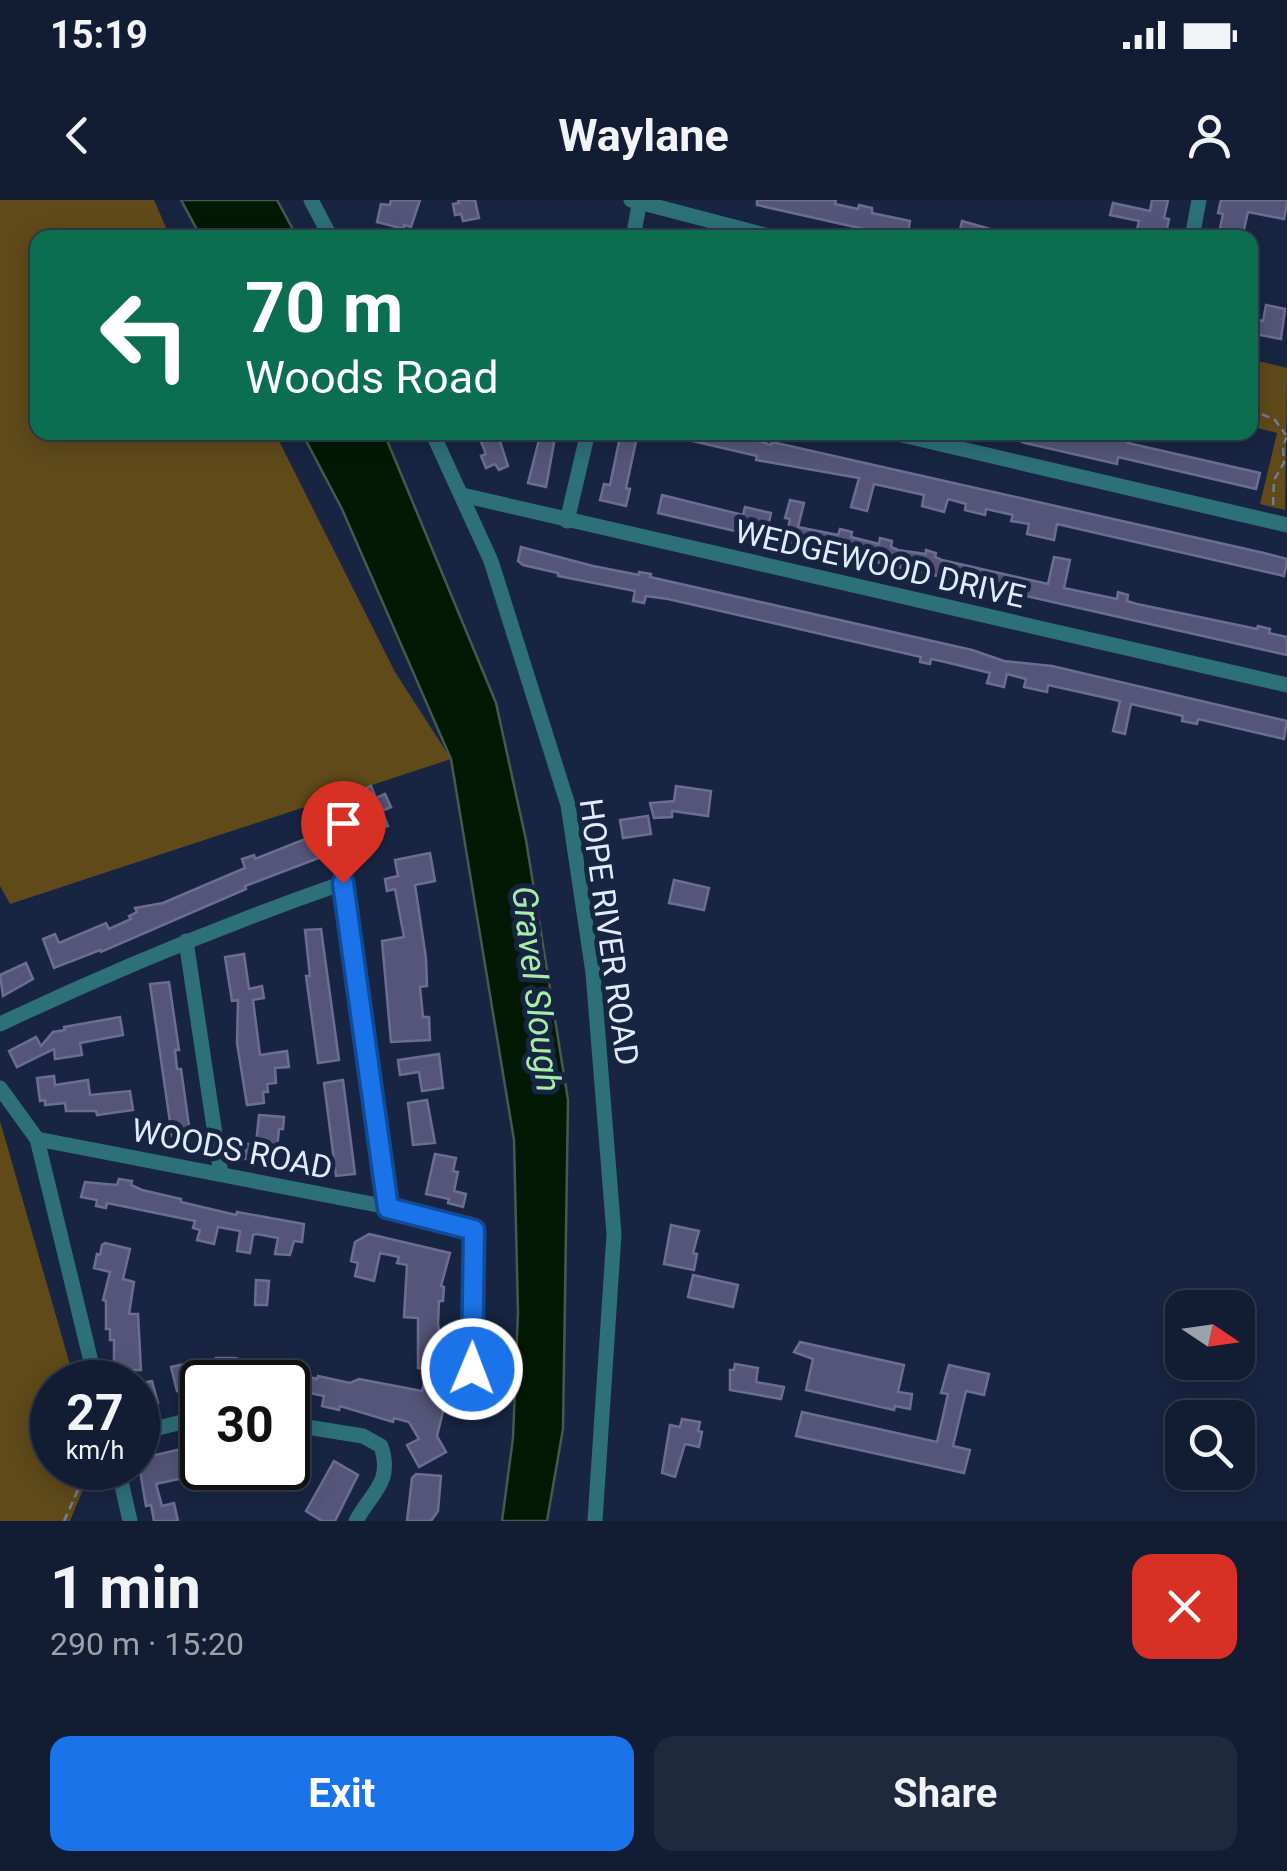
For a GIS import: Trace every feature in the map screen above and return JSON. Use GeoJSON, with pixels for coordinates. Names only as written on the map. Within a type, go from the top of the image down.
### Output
{"type":"FeatureCollection","features":[{"type":"Feature","properties":{"kind":"street"},"geometry":{"type":"LineString","coordinates":[[310,200],[327,230]]}},
{"type":"Feature","properties":{"kind":"street"},"geometry":{"type":"LineString","coordinates":[[1193,230],[1198,200]]}},
{"type":"Feature","properties":{"kind":"street"},"geometry":{"type":"LineString","coordinates":[[633,230],[637,201],[746,230]]}},
{"type":"Feature","properties":{"kind":"street","name":"HOPE RIVER ROAD"},"geometry":{"type":"LineString","coordinates":[[436,440],[492,562],[568,805],[593,973],[614,1234],[595,1521]]}},
{"type":"Feature","properties":{"kind":"street"},"geometry":{"type":"LineString","coordinates":[[567,521],[586,440]]}},
{"type":"Feature","properties":{"kind":"street"},"geometry":{"type":"LineString","coordinates":[[923,440],[1287,525]]}},
{"type":"Feature","properties":{"kind":"street","name":"WEDGEWOOD DRIVE"},"geometry":{"type":"LineString","coordinates":[[462,496],[1287,686]]}},
{"type":"Feature","properties":{"kind":"street"},"geometry":{"type":"LineString","coordinates":[[0,1024],[125,965],[343,883],[388,1208]]}},
{"type":"Feature","properties":{"kind":"street"},"geometry":{"type":"LineString","coordinates":[[186,941],[222,1174]]}},
{"type":"Feature","properties":{"kind":"street"},"geometry":{"type":"LineString","coordinates":[[0,1088],[37,1139],[91,1360]]}},
{"type":"Feature","properties":{"kind":"street","name":"WOODS ROAD"},"geometry":{"type":"LineString","coordinates":[[37,1139],[388,1208],[474,1230],[472,1369]]}},
{"type":"Feature","properties":{"kind":"street"},"geometry":{"type":"LineString","coordinates":[[310,1428],[363,1436],[381,1446],[388,1466],[380,1487],[356,1521]]}},
{"type":"Feature","properties":{"kind":"street"},"geometry":{"type":"LineString","coordinates":[[123,1490],[130,1521]]}},
{"type":"Feature","properties":{"kind":"path"},"geometry":{"type":"LineString","coordinates":[[1258,413],[1275,420],[1287,437],[1283,445],[1284,464],[1274,480],[1276,492],[1269,521]]}},
{"type":"Feature","properties":{"kind":"path"},"geometry":{"type":"LineString","coordinates":[[64,1521],[78,1490]]}},
{"type":"Feature","properties":{"kind":"shaded area"},"geometry":{"type":"Polygon","coordinates":[[[0,200],[154,200],[167,230],[30,230],[30,440],[279,440],[395,672],[451,759],[10,904],[0,886],[0,200]]]}},
{"type":"Feature","properties":{"kind":"shaded area"},"geometry":{"type":"Polygon","coordinates":[[[1258,361],[1287,368],[1285,510],[1260,504],[1277,433],[1258,428],[1258,361]]]}},
{"type":"Feature","properties":{"kind":"shaded area"},"geometry":{"type":"Polygon","coordinates":[[[0,1121],[69,1360],[30,1360],[30,1490],[83,1490],[70,1521],[0,1521],[0,1121]]]}},
{"type":"Feature","properties":{"kind":"water"},"geometry":{"type":"Polygon","coordinates":[[[181,200],[277,200],[293,230],[197,230],[181,200]]]}},
{"type":"Feature","properties":{"kind":"water","name":"Gravel Slough"},"geometry":{"type":"Polygon","coordinates":[[[306,440],[387,440],[496,703],[526,840],[568,1100],[563,1429],[547,1521],[502,1521],[513,1438],[518,1312],[514,1140],[451,759],[342,509],[306,440]]]}},
{"type":"Feature","properties":{"kind":"building"},"geometry":{"type":"Polygon","coordinates":[[[391,200],[420,200],[411,227],[377,222],[381,204],[390,205],[391,200]]]}},
{"type":"Feature","properties":{"kind":"building"},"geometry":{"type":"Polygon","coordinates":[[[458,200],[475,200],[479,218],[463,221],[461,214],[455,215],[453,204],[458,200]]]}},
{"type":"Feature","properties":{"kind":"building"},"geometry":{"type":"Polygon","coordinates":[[[757,200],[836,200],[835,204],[858,209],[859,205],[872,208],[872,213],[910,221],[908,230],[871,230],[757,205],[757,200]]]}},
{"type":"Feature","properties":{"kind":"building"},"geometry":{"type":"Polygon","coordinates":[[[1152,200],[1168,200],[1164,218],[1169,219],[1167,230],[1137,230],[1139,221],[1110,215],[1113,203],[1150,211],[1152,200]]]}},
{"type":"Feature","properties":{"kind":"building"},"geometry":{"type":"Polygon","coordinates":[[[1221,200],[1287,200],[1284,219],[1248,212],[1244,230],[1220,230],[1223,214],[1218,213],[1221,200]]]}},
{"type":"Feature","properties":{"kind":"building"},"geometry":{"type":"Polygon","coordinates":[[[962,221],[994,230],[960,230],[962,221]]]}},
{"type":"Feature","properties":{"kind":"building"},"geometry":{"type":"Polygon","coordinates":[[[1266,305],[1285,309],[1281,339],[1258,335],[1258,320],[1263,321],[1266,305]]]}},
{"type":"Feature","properties":{"kind":"building"},"geometry":{"type":"Polygon","coordinates":[[[480,440],[500,440],[508,466],[499,470],[495,464],[486,468],[481,456],[486,454],[480,440]]]}},
{"type":"Feature","properties":{"kind":"building"},"geometry":{"type":"Polygon","coordinates":[[[539,440],[555,440],[546,487],[528,483],[539,440]]]}},
{"type":"Feature","properties":{"kind":"building"},"geometry":{"type":"Polygon","coordinates":[[[619,440],[636,440],[626,506],[600,500],[604,484],[610,485],[619,440]]]}},
{"type":"Feature","properties":{"kind":"building"},"geometry":{"type":"Polygon","coordinates":[[[688,440],[756,440],[771,445],[772,442],[1264,553],[1287,559],[1284,576],[1057,524],[1054,540],[1027,534],[1029,524],[1011,521],[1013,515],[986,509],[985,515],[965,510],[966,504],[948,499],[944,512],[922,506],[924,495],[874,484],[867,511],[851,507],[859,478],[756,460],[757,456],[688,440]]]}},
{"type":"Feature","properties":{"kind":"building"},"geometry":{"type":"Polygon","coordinates":[[[1129,440],[1128,443],[1260,473],[1256,489],[1118,457],[1117,464],[1020,441],[1129,440]]]}},
{"type":"Feature","properties":{"kind":"building"},"geometry":{"type":"Polygon","coordinates":[[[662,495],[743,515],[745,507],[771,513],[767,532],[760,530],[758,541],[738,536],[739,532],[658,513],[662,495]]]}},
{"type":"Feature","properties":{"kind":"building"},"geometry":{"type":"Polygon","coordinates":[[[790,500],[804,503],[798,527],[838,535],[840,529],[852,532],[851,537],[879,544],[880,538],[892,541],[891,547],[898,550],[926,554],[926,550],[942,560],[1048,584],[1054,557],[1070,560],[1064,588],[1117,599],[1118,592],[1137,604],[1270,629],[1269,633],[1287,637],[1287,655],[791,543],[785,541],[790,500]]]}},
{"type":"Feature","properties":{"kind":"building"},"geometry":{"type":"Polygon","coordinates":[[[521,547],[593,566],[651,574],[650,577],[972,650],[1004,661],[1052,666],[1287,721],[1284,739],[1198,719],[1197,724],[1182,721],[1183,716],[1131,704],[1125,734],[1113,731],[1120,701],[1048,685],[1047,692],[1024,687],[1026,679],[1007,674],[1004,687],[987,683],[990,673],[941,661],[920,662],[921,657],[668,599],[646,596],[644,603],[633,601],[635,591],[523,565],[518,561],[521,547]]]}},
{"type":"Feature","properties":{"kind":"building"},"geometry":{"type":"Polygon","coordinates":[[[371,786],[376,798],[385,794],[391,807],[382,811],[388,826],[359,836],[352,821],[365,815],[355,793],[371,786]]]}},
{"type":"Feature","properties":{"kind":"building"},"geometry":{"type":"Polygon","coordinates":[[[676,786],[711,791],[708,816],[672,811],[672,817],[654,818],[650,803],[674,801],[676,786]]]}},
{"type":"Feature","properties":{"kind":"building"},"geometry":{"type":"Polygon","coordinates":[[[648,816],[651,834],[623,838],[620,820],[648,816]]]}},
{"type":"Feature","properties":{"kind":"building"},"geometry":{"type":"Polygon","coordinates":[[[315,835],[324,856],[245,886],[246,889],[101,952],[54,968],[43,939],[55,934],[59,943],[106,923],[109,929],[131,919],[129,916],[137,912],[135,908],[163,903],[245,868],[242,859],[254,855],[255,859],[315,835]]]}},
{"type":"Feature","properties":{"kind":"building"},"geometry":{"type":"Polygon","coordinates":[[[430,853],[435,881],[415,885],[426,958],[427,986],[420,987],[423,1017],[429,1017],[430,1040],[391,1042],[382,941],[404,937],[395,889],[387,891],[385,879],[398,876],[395,860],[430,853]]]}},
{"type":"Feature","properties":{"kind":"building"},"geometry":{"type":"Polygon","coordinates":[[[674,880],[709,888],[704,910],[669,903],[674,880]]]}},
{"type":"Feature","properties":{"kind":"building"},"geometry":{"type":"Polygon","coordinates":[[[321,929],[339,1060],[318,1063],[306,976],[310,976],[305,930],[321,929]]]}},
{"type":"Feature","properties":{"kind":"building"},"geometry":{"type":"Polygon","coordinates":[[[244,954],[249,989],[262,986],[264,998],[253,1000],[260,1055],[287,1051],[289,1067],[275,1068],[276,1083],[267,1084],[264,1103],[247,1105],[237,1043],[238,1000],[232,1001],[225,957],[244,954]]]}},
{"type":"Feature","properties":{"kind":"building"},"geometry":{"type":"Polygon","coordinates":[[[26,963],[33,979],[3,996],[0,975],[26,963]]]}},
{"type":"Feature","properties":{"kind":"building"},"geometry":{"type":"Polygon","coordinates":[[[169,982],[179,1050],[175,1050],[177,1069],[181,1069],[190,1133],[172,1136],[150,984],[169,982]]]}},
{"type":"Feature","properties":{"kind":"building"},"geometry":{"type":"Polygon","coordinates":[[[120,1017],[123,1035],[80,1043],[82,1055],[55,1059],[54,1049],[17,1067],[9,1051],[36,1037],[41,1046],[53,1032],[65,1030],[64,1027],[120,1017]]]}},
{"type":"Feature","properties":{"kind":"building"},"geometry":{"type":"Polygon","coordinates":[[[439,1054],[443,1088],[422,1091],[419,1072],[400,1075],[398,1060],[439,1054]]]}},
{"type":"Feature","properties":{"kind":"building"},"geometry":{"type":"Polygon","coordinates":[[[54,1076],[55,1085],[88,1080],[90,1095],[130,1091],[133,1110],[97,1115],[96,1111],[66,1111],[65,1103],[45,1105],[45,1100],[40,1101],[37,1078],[54,1076]]]}},
{"type":"Feature","properties":{"kind":"building"},"geometry":{"type":"Polygon","coordinates":[[[343,1080],[355,1174],[336,1176],[324,1083],[343,1080]]]}},
{"type":"Feature","properties":{"kind":"building"},"geometry":{"type":"Polygon","coordinates":[[[427,1100],[435,1143],[413,1145],[408,1103],[427,1100]]]}},
{"type":"Feature","properties":{"kind":"building"},"geometry":{"type":"Polygon","coordinates":[[[259,1115],[284,1117],[276,1158],[245,1159],[246,1144],[256,1144],[259,1115]]]}},
{"type":"Feature","properties":{"kind":"building"},"geometry":{"type":"Polygon","coordinates":[[[435,1154],[456,1158],[454,1191],[466,1194],[463,1207],[426,1194],[435,1154]]]}},
{"type":"Feature","properties":{"kind":"building"},"geometry":{"type":"Polygon","coordinates":[[[119,1179],[181,1202],[236,1215],[237,1212],[304,1224],[302,1242],[294,1241],[290,1255],[275,1254],[278,1238],[257,1234],[253,1235],[250,1253],[237,1251],[240,1231],[218,1227],[214,1244],[197,1240],[200,1230],[193,1228],[195,1221],[107,1203],[106,1208],[96,1206],[97,1200],[81,1197],[85,1182],[117,1185],[119,1179]]]}},
{"type":"Feature","properties":{"kind":"building"},"geometry":{"type":"Polygon","coordinates":[[[671,1225],[699,1231],[693,1253],[697,1254],[694,1270],[664,1264],[671,1225]]]}},
{"type":"Feature","properties":{"kind":"building"},"geometry":{"type":"Polygon","coordinates":[[[369,1234],[450,1253],[441,1286],[443,1301],[439,1301],[438,1324],[438,1378],[445,1380],[443,1390],[448,1391],[437,1436],[446,1452],[419,1467],[407,1445],[419,1439],[409,1422],[394,1418],[393,1422],[340,1406],[339,1410],[322,1406],[324,1396],[310,1393],[310,1377],[318,1376],[422,1391],[428,1369],[418,1368],[418,1318],[404,1317],[407,1265],[397,1263],[399,1257],[380,1253],[374,1281],[355,1276],[358,1263],[351,1261],[355,1242],[369,1234]]]}},
{"type":"Feature","properties":{"kind":"building"},"geometry":{"type":"Polygon","coordinates":[[[102,1245],[130,1249],[123,1279],[134,1282],[129,1314],[138,1314],[140,1360],[114,1360],[114,1340],[110,1340],[110,1329],[106,1329],[103,1300],[110,1272],[94,1268],[102,1245]]]}},
{"type":"Feature","properties":{"kind":"building"},"geometry":{"type":"Polygon","coordinates":[[[693,1275],[738,1285],[733,1307],[688,1297],[693,1275]]]}},
{"type":"Feature","properties":{"kind":"building"},"geometry":{"type":"Polygon","coordinates":[[[256,1280],[269,1281],[267,1305],[255,1305],[256,1280]]]}},
{"type":"Feature","properties":{"kind":"building"},"geometry":{"type":"Polygon","coordinates":[[[800,1342],[904,1365],[898,1392],[912,1394],[910,1409],[895,1406],[894,1410],[806,1390],[813,1359],[794,1352],[800,1342]]]}},
{"type":"Feature","properties":{"kind":"building"},"geometry":{"type":"Polygon","coordinates":[[[735,1364],[758,1368],[756,1382],[784,1387],[781,1399],[730,1390],[730,1370],[734,1370],[735,1364]]]}},
{"type":"Feature","properties":{"kind":"building"},"geometry":{"type":"Polygon","coordinates":[[[180,1365],[180,1390],[177,1391],[171,1367],[180,1365]]]}},
{"type":"Feature","properties":{"kind":"building"},"geometry":{"type":"Polygon","coordinates":[[[949,1365],[989,1374],[984,1395],[966,1391],[953,1446],[970,1450],[964,1473],[796,1436],[802,1412],[937,1442],[948,1394],[941,1393],[949,1365]]]}},
{"type":"Feature","properties":{"kind":"building"},"geometry":{"type":"Polygon","coordinates":[[[682,1419],[700,1422],[698,1431],[702,1432],[699,1447],[685,1444],[675,1477],[662,1473],[670,1425],[680,1427],[682,1419]]]}},
{"type":"Feature","properties":{"kind":"building"},"geometry":{"type":"Polygon","coordinates":[[[180,1449],[180,1479],[160,1483],[160,1454],[180,1449]]]}},
{"type":"Feature","properties":{"kind":"building"},"geometry":{"type":"Polygon","coordinates":[[[334,1461],[358,1475],[335,1521],[322,1521],[306,1511],[334,1461]]]}},
{"type":"Feature","properties":{"kind":"building"},"geometry":{"type":"Polygon","coordinates":[[[416,1474],[441,1476],[438,1511],[431,1521],[407,1521],[412,1478],[416,1474]]]}},
{"type":"Feature","properties":{"kind":"building"},"geometry":{"type":"Polygon","coordinates":[[[143,1490],[158,1490],[162,1506],[174,1503],[178,1521],[154,1521],[151,1505],[146,1506],[143,1490]]]}},
{"type":"Feature","properties":{"kind":"route"},"geometry":{"type":"LineString","coordinates":[[343,883],[388,1208],[474,1230],[472,1369]]}}]}
